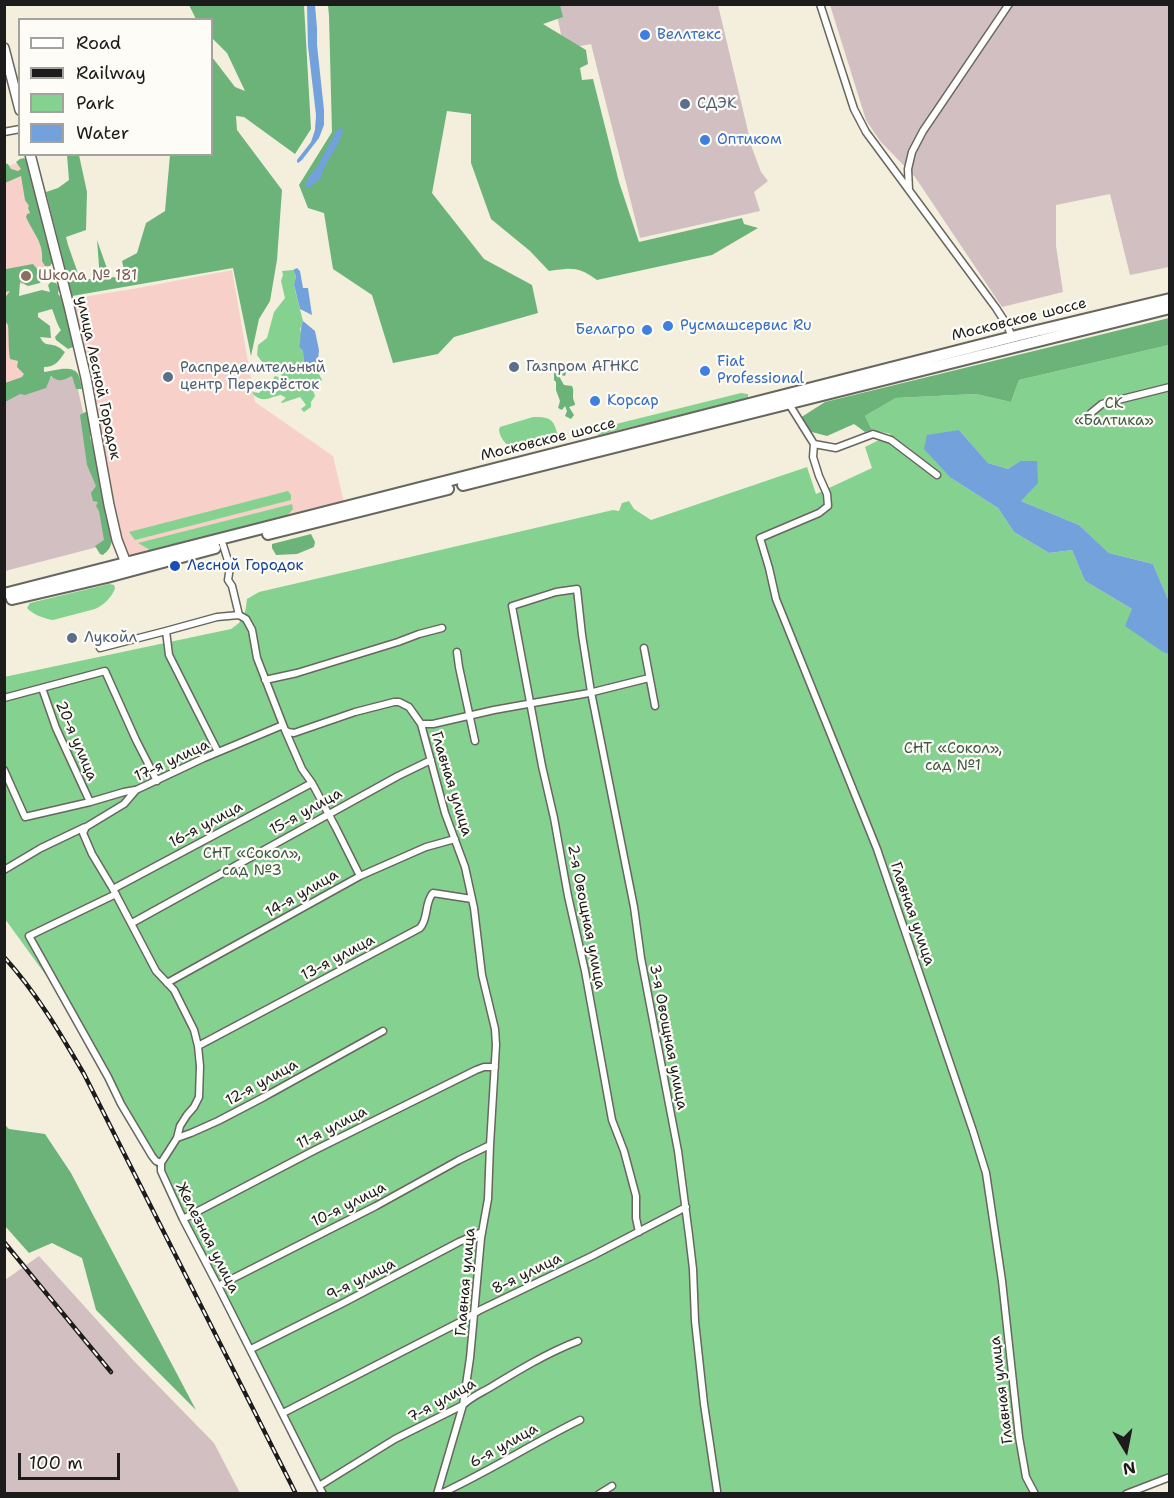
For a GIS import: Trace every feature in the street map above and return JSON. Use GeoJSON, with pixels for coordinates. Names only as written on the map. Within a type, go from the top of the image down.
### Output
{"type":"FeatureCollection","features":[{"type":"Feature","properties":{"kind":"main road","name":"Московское шоссе"},"geometry":{"type":"LineString","coordinates":[[4,594],[223,545],[316,518],[789,403],[1170,299]]}},
{"type":"Feature","properties":{"kind":"main road","name":"Московское шоссе"},"geometry":{"type":"LineString","coordinates":[[4,601],[316,518],[1013,342],[1170,308]]}},
{"type":"Feature","properties":{"kind":"street"},"geometry":{"type":"LineString","coordinates":[[820,4],[854,109],[866,132],[996,308],[1007,325],[1013,342]]}},
{"type":"Feature","properties":{"kind":"street"},"geometry":{"type":"LineString","coordinates":[[909,191],[908,170],[912,152],[922,131],[1009,4]]}},
{"type":"Feature","properties":{"kind":"street"},"geometry":{"type":"LineString","coordinates":[[4,48],[18,102]]}},
{"type":"Feature","properties":{"kind":"street","name":"улица Лесной Городок"},"geometry":{"type":"LineString","coordinates":[[31,156],[83,367],[117,540],[129,567]]}},
{"type":"Feature","properties":{"kind":"street"},"geometry":{"type":"LineString","coordinates":[[1091,413],[1102,404],[1170,387]]}},
{"type":"Feature","properties":{"kind":"street","name":"Главная улица"},"geometry":{"type":"LineString","coordinates":[[789,403],[814,444],[813,457],[828,494],[828,506],[819,513],[760,538],[760,544],[769,568],[776,599],[883,865],[974,1131],[986,1173],[1002,1281],[1019,1437],[1026,1477],[1035,1494]]}},
{"type":"Feature","properties":{"kind":"street"},"geometry":{"type":"LineString","coordinates":[[814,444],[836,448],[873,434],[891,440],[937,475]]}},
{"type":"Feature","properties":{"kind":"street"},"geometry":{"type":"LineString","coordinates":[[223,545],[230,567],[228,580],[232,586],[239,615]]}},
{"type":"Feature","properties":{"kind":"street","name":"3-я Овощная улица"},"geometry":{"type":"LineString","coordinates":[[512,606],[556,592],[576,589],[591,692],[634,907],[641,958],[678,1151],[693,1269],[695,1321],[704,1404],[717,1491]]}},
{"type":"Feature","properties":{"kind":"street","name":"2-я Овощная улица"},"geometry":{"type":"LineString","coordinates":[[512,606],[542,766],[585,971],[612,1120],[624,1151],[636,1196],[636,1218],[639,1232]]}},
{"type":"Feature","properties":{"kind":"street"},"geometry":{"type":"LineString","coordinates":[[100,648],[208,620],[239,615],[246,619],[252,630],[257,658],[265,680],[302,769],[312,783],[360,876]]}},
{"type":"Feature","properties":{"kind":"street"},"geometry":{"type":"LineString","coordinates":[[265,680],[297,673],[442,628]]}},
{"type":"Feature","properties":{"kind":"street"},"geometry":{"type":"LineString","coordinates":[[166,631],[169,655],[218,752]]}},
{"type":"Feature","properties":{"kind":"street"},"geometry":{"type":"LineString","coordinates":[[644,648],[655,705]]}},
{"type":"Feature","properties":{"kind":"street"},"geometry":{"type":"LineString","coordinates":[[457,652],[475,741]]}},
{"type":"Feature","properties":{"kind":"street"},"geometry":{"type":"LineString","coordinates":[[4,698],[105,671],[157,781]]}},
{"type":"Feature","properties":{"kind":"street"},"geometry":{"type":"LineString","coordinates":[[421,724],[433,724],[649,678]]}},
{"type":"Feature","properties":{"kind":"street","name":"20-я улица"},"geometry":{"type":"LineString","coordinates":[[42,688],[56,728],[90,802]]}},
{"type":"Feature","properties":{"kind":"street","name":"Главная улица"},"geometry":{"type":"LineString","coordinates":[[284,727],[288,732],[294,733],[355,712],[399,702],[409,707],[421,724],[445,813],[465,867],[472,899],[482,975],[495,1029],[496,1045],[488,1199],[482,1232],[470,1358],[463,1405],[438,1494]]}},
{"type":"Feature","properties":{"kind":"street","name":"17-я улица"},"geometry":{"type":"LineString","coordinates":[[4,870],[41,848],[84,830],[124,804],[136,790],[218,752],[284,727]]}},
{"type":"Feature","properties":{"kind":"street","name":"15-я улица"},"geometry":{"type":"LineString","coordinates":[[132,923],[328,814],[431,760]]}},
{"type":"Feature","properties":{"kind":"street"},"geometry":{"type":"LineString","coordinates":[[4,770],[25,818],[136,790]]}},
{"type":"Feature","properties":{"kind":"street","name":"16-я улица"},"geometry":{"type":"LineString","coordinates":[[29,936],[312,783]]}},
{"type":"Feature","properties":{"kind":"street"},"geometry":{"type":"LineString","coordinates":[[84,830],[92,854],[132,923],[156,971],[174,990],[194,1030],[198,1046],[199,1097],[180,1126],[177,1138],[161,1163]]}},
{"type":"Feature","properties":{"kind":"street","name":"14-я улица"},"geometry":{"type":"LineString","coordinates":[[167,982],[360,876],[426,847],[455,839]]}},
{"type":"Feature","properties":{"kind":"street","name":"13-я улица"},"geometry":{"type":"LineString","coordinates":[[198,1046],[420,928],[424,923],[429,897],[433,893],[472,899]]}},
{"type":"Feature","properties":{"kind":"street","name":"Железная улица"},"geometry":{"type":"LineString","coordinates":[[29,936],[121,1104],[152,1156],[161,1163],[161,1171],[183,1220],[251,1349],[323,1494]]}},
{"type":"Feature","properties":{"kind":"street","name":"12-я улица"},"geometry":{"type":"LineString","coordinates":[[177,1138],[255,1102],[383,1031]]}},
{"type":"Feature","properties":{"kind":"street","name":"11-я улица"},"geometry":{"type":"LineString","coordinates":[[183,1220],[315,1150],[476,1070],[495,1067]]}},
{"type":"Feature","properties":{"kind":"street","name":"10-я улица"},"geometry":{"type":"LineString","coordinates":[[218,1286],[490,1145]]}},
{"type":"Feature","properties":{"kind":"street","name":"8-я улица"},"geometry":{"type":"LineString","coordinates":[[283,1413],[473,1314],[686,1208]]}},
{"type":"Feature","properties":{"kind":"street","name":"9-я улица"},"geometry":{"type":"LineString","coordinates":[[251,1349],[482,1232]]}},
{"type":"Feature","properties":{"kind":"street","name":"7-я улица"},"geometry":{"type":"LineString","coordinates":[[319,1486],[395,1439],[463,1405],[468,1399],[522,1367],[558,1348],[578,1341]]}},
{"type":"Feature","properties":{"kind":"street","name":"6-я улица"},"geometry":{"type":"LineString","coordinates":[[438,1494],[580,1420]]}},
{"type":"Feature","properties":{"kind":"street"},"geometry":{"type":"LineString","coordinates":[[1126,1494],[1170,1477]]}},
{"type":"Feature","properties":{"kind":"street"},"geometry":{"type":"LineString","coordinates":[[598,1494],[612,1486]]}},
{"type":"Feature","properties":{"kind":"shaded area"},"geometry":{"type":"Polygon","coordinates":[[[555,5],[718,5],[752,148],[761,172],[768,181],[754,192],[760,211],[640,238],[591,44],[564,49],[555,5]]]}},
{"type":"Feature","properties":{"kind":"shaded area"},"geometry":{"type":"Polygon","coordinates":[[[830,5],[1169,5],[1169,267],[1130,275],[1110,194],[1056,205],[1056,246],[1063,292],[1002,307],[915,177],[880,141],[866,120],[830,5]]]}},
{"type":"Feature","properties":{"kind":"shaded area","name":"Школа № 181"},"geometry":{"type":"Polygon","coordinates":[[[22,162],[51,276],[12,286],[39,380],[4,391],[4,167],[22,162]]]}},
{"type":"Feature","properties":{"kind":"shaded area"},"geometry":{"type":"Polygon","coordinates":[[[232,270],[255,402],[333,456],[344,502],[134,556],[128,554],[120,541],[71,299],[232,270]]]}},
{"type":"Feature","properties":{"kind":"shaded area"},"geometry":{"type":"Polygon","coordinates":[[[74,372],[112,540],[109,544],[5,571],[4,391],[74,372]]]}},
{"type":"Feature","properties":{"kind":"shaded area"},"geometry":{"type":"Polygon","coordinates":[[[39,1256],[133,1360],[214,1443],[240,1493],[5,1493],[5,1280],[39,1256]]]}},
{"type":"Feature","properties":{"kind":"green space"},"geometry":{"type":"Polygon","coordinates":[[[189,5],[304,5],[311,129],[295,154],[244,117],[236,116],[237,130],[282,190],[277,260],[270,301],[259,319],[251,356],[233,268],[72,296],[46,192],[58,188],[69,180],[67,156],[79,156],[87,192],[86,230],[66,237],[80,279],[100,279],[97,240],[110,277],[126,278],[122,261],[137,253],[146,223],[165,211],[170,156],[213,156],[213,58],[235,87],[245,91],[227,53],[213,39],[213,18],[196,18],[189,5]]]}},
{"type":"Feature","properties":{"kind":"green space"},"geometry":{"type":"Polygon","coordinates":[[[328,5],[560,5],[563,17],[543,24],[586,50],[588,64],[580,68],[582,80],[593,79],[619,182],[639,242],[742,218],[744,224],[758,228],[712,255],[597,280],[574,269],[549,271],[530,251],[491,219],[471,163],[471,114],[447,111],[432,193],[484,259],[532,285],[538,313],[454,337],[438,354],[393,363],[372,295],[333,269],[324,213],[308,208],[299,185],[332,132],[328,5]]]}},
{"type":"Feature","properties":{"kind":"green space"},"geometry":{"type":"Polygon","coordinates":[[[24,158],[27,161],[53,262],[50,266],[45,266],[42,261],[40,243],[26,217],[30,213],[21,176],[5,183],[4,163],[18,171],[21,169],[16,162],[24,158]]]}},
{"type":"Feature","properties":{"kind":"green space"},"geometry":{"type":"Polygon","coordinates":[[[4,258],[6,269],[33,264],[43,276],[40,283],[28,286],[20,282],[19,296],[42,290],[50,292],[48,285],[51,282],[56,283],[59,288],[58,294],[66,305],[71,319],[74,334],[73,347],[68,349],[56,340],[55,337],[61,330],[52,309],[38,313],[38,317],[50,326],[51,338],[40,337],[42,340],[65,352],[56,363],[44,367],[44,372],[71,369],[79,376],[82,389],[76,389],[72,376],[59,380],[51,376],[46,388],[25,395],[20,394],[5,402],[5,383],[22,377],[24,374],[17,367],[18,361],[10,359],[4,299],[10,291],[5,292],[4,258]]]}},
{"type":"Feature","properties":{"kind":"green space"},"geometry":{"type":"Polygon","coordinates":[[[293,270],[296,276],[294,286],[303,321],[299,347],[303,351],[304,366],[317,370],[322,380],[313,390],[315,396],[311,407],[304,412],[301,409],[306,405],[300,397],[282,403],[286,398],[281,395],[260,399],[253,394],[253,392],[259,393],[264,388],[276,392],[280,390],[273,379],[275,376],[282,377],[280,373],[277,373],[280,366],[271,363],[265,366],[257,355],[258,345],[267,338],[274,312],[285,298],[281,281],[282,271],[293,270]]]}},
{"type":"Feature","properties":{"kind":"green space"},"geometry":{"type":"Polygon","coordinates":[[[1169,318],[1169,345],[1019,380],[1011,402],[976,394],[896,398],[865,416],[872,430],[865,432],[854,424],[827,436],[808,431],[800,418],[825,402],[1169,318]]]}},
{"type":"Feature","properties":{"kind":"green space"},"geometry":{"type":"Polygon","coordinates":[[[1169,345],[1169,600],[1153,564],[1109,553],[1079,525],[1021,501],[1020,461],[1008,469],[988,463],[959,430],[951,478],[998,508],[1014,532],[1049,553],[1072,550],[1085,581],[1132,609],[1165,654],[1169,653],[1169,1480],[1135,1494],[321,1493],[117,1090],[61,996],[5,919],[4,677],[231,629],[244,616],[247,599],[259,592],[613,510],[619,511],[622,503],[629,501],[634,509],[651,520],[807,467],[816,494],[872,468],[865,447],[891,434],[872,430],[865,416],[896,398],[976,394],[1011,402],[1019,380],[1169,345]]]}},
{"type":"Feature","properties":{"kind":"green space"},"geometry":{"type":"Polygon","coordinates":[[[554,368],[564,370],[565,376],[561,375],[560,378],[564,385],[573,388],[575,405],[569,407],[574,415],[571,419],[565,416],[567,411],[565,406],[562,410],[558,408],[560,401],[554,380],[554,368]]]}},
{"type":"Feature","properties":{"kind":"green space"},"geometry":{"type":"Polygon","coordinates":[[[741,393],[748,394],[748,398],[596,434],[596,430],[600,428],[741,393]]]}},
{"type":"Feature","properties":{"kind":"green space"},"geometry":{"type":"Polygon","coordinates":[[[87,411],[95,421],[90,437],[99,459],[110,509],[105,515],[112,539],[109,549],[103,555],[95,546],[104,540],[96,506],[98,502],[93,501],[91,493],[96,486],[87,465],[80,415],[87,411]]]}},
{"type":"Feature","properties":{"kind":"green space"},"geometry":{"type":"Polygon","coordinates":[[[533,417],[551,420],[558,437],[555,444],[519,452],[501,437],[500,427],[533,417]]]}},
{"type":"Feature","properties":{"kind":"green space"},"geometry":{"type":"Polygon","coordinates":[[[288,491],[291,500],[135,540],[129,532],[288,491]]]}},
{"type":"Feature","properties":{"kind":"green space"},"geometry":{"type":"Polygon","coordinates":[[[292,504],[293,509],[287,516],[150,550],[138,543],[292,504]]]}},
{"type":"Feature","properties":{"kind":"green space"},"geometry":{"type":"Polygon","coordinates":[[[311,534],[315,542],[314,547],[297,554],[276,555],[272,548],[272,544],[311,534]]]}},
{"type":"Feature","properties":{"kind":"green space"},"geometry":{"type":"Polygon","coordinates":[[[109,584],[114,585],[115,588],[112,594],[95,609],[53,620],[39,616],[27,608],[30,603],[109,584]]]}},
{"type":"Feature","properties":{"kind":"green space"},"geometry":{"type":"Polygon","coordinates":[[[5,1125],[9,1129],[45,1134],[71,1173],[196,1410],[96,1310],[82,1258],[52,1243],[29,1253],[5,1226],[5,1125]]]}},
{"type":"Feature","properties":{"kind":"water"},"geometry":{"type":"Polygon","coordinates":[[[307,5],[315,5],[324,125],[319,138],[298,163],[297,160],[311,142],[316,115],[308,46],[307,5]]]}},
{"type":"Feature","properties":{"kind":"water"},"geometry":{"type":"Polygon","coordinates":[[[341,128],[343,131],[341,137],[321,178],[310,187],[305,187],[337,130],[341,128]]]}},
{"type":"Feature","properties":{"kind":"water"},"geometry":{"type":"Polygon","coordinates":[[[297,268],[300,271],[303,288],[308,288],[312,315],[300,309],[294,285],[296,276],[293,270],[297,268]]]}},
{"type":"Feature","properties":{"kind":"water"},"geometry":{"type":"Polygon","coordinates":[[[303,321],[315,331],[319,350],[317,370],[304,366],[303,351],[299,347],[303,321]]]}},
{"type":"Feature","properties":{"kind":"water"},"geometry":{"type":"Polygon","coordinates":[[[959,430],[988,463],[1008,469],[1020,461],[1037,461],[1038,483],[1021,501],[1079,525],[1109,553],[1153,564],[1169,600],[1169,653],[1166,654],[1125,626],[1132,609],[1085,581],[1072,550],[1049,553],[1014,532],[998,508],[951,478],[924,449],[927,435],[959,430]]]}},
{"type":"Feature","properties":{"kind":"railway"},"geometry":{"type":"LineString","coordinates":[[4,957],[16,970],[57,1028],[84,1074],[296,1494]]}},
{"type":"Feature","properties":{"kind":"railway"},"geometry":{"type":"LineString","coordinates":[[4,1242],[111,1372]]}},
{"type":"Feature","properties":{"kind":"place","name":"Веллтекс"},"geometry":{"type":"Point","coordinates":[645,35]}},
{"type":"Feature","properties":{"kind":"place","name":"СДЭК"},"geometry":{"type":"Point","coordinates":[685,104]}},
{"type":"Feature","properties":{"kind":"place","name":"Оптиком"},"geometry":{"type":"Point","coordinates":[705,140]}},
{"type":"Feature","properties":{"kind":"place","name":"Школа № 181"},"geometry":{"type":"Point","coordinates":[26,276]}},
{"type":"Feature","properties":{"kind":"place","name":"Русмашсервис Ru"},"geometry":{"type":"Point","coordinates":[668,326]}},
{"type":"Feature","properties":{"kind":"place","name":"Белагро"},"geometry":{"type":"Point","coordinates":[647,330]}},
{"type":"Feature","properties":{"kind":"place","name":"Газпром АГНКС"},"geometry":{"type":"Point","coordinates":[514,367]}},
{"type":"Feature","properties":{"kind":"place","name":"Fiat Professional"},"geometry":{"type":"Point","coordinates":[705,371]}},
{"type":"Feature","properties":{"kind":"place","name":"Распределительный центр Перекрёсток"},"geometry":{"type":"Point","coordinates":[168,377]}},
{"type":"Feature","properties":{"kind":"place","name":"Корсар"},"geometry":{"type":"Point","coordinates":[595,401]}},
{"type":"Feature","properties":{"kind":"place","name":"Лесной Городок"},"geometry":{"type":"Point","coordinates":[175,566]}},
{"type":"Feature","properties":{"kind":"place","name":"Лукойл"},"geometry":{"type":"Point","coordinates":[72,638]}},
{"type":"Feature","properties":{"kind":"park label","name":"СК «Балтика»"},"geometry":{"type":"Point","coordinates":[1114,412]}},
{"type":"Feature","properties":{"kind":"park label","name":"СНТ «Сокол», сад №1"},"geometry":{"type":"Point","coordinates":[953,758]}},
{"type":"Feature","properties":{"kind":"park label","name":"СНТ «Сокол», сад №3"},"geometry":{"type":"Point","coordinates":[252,862]}}]}
